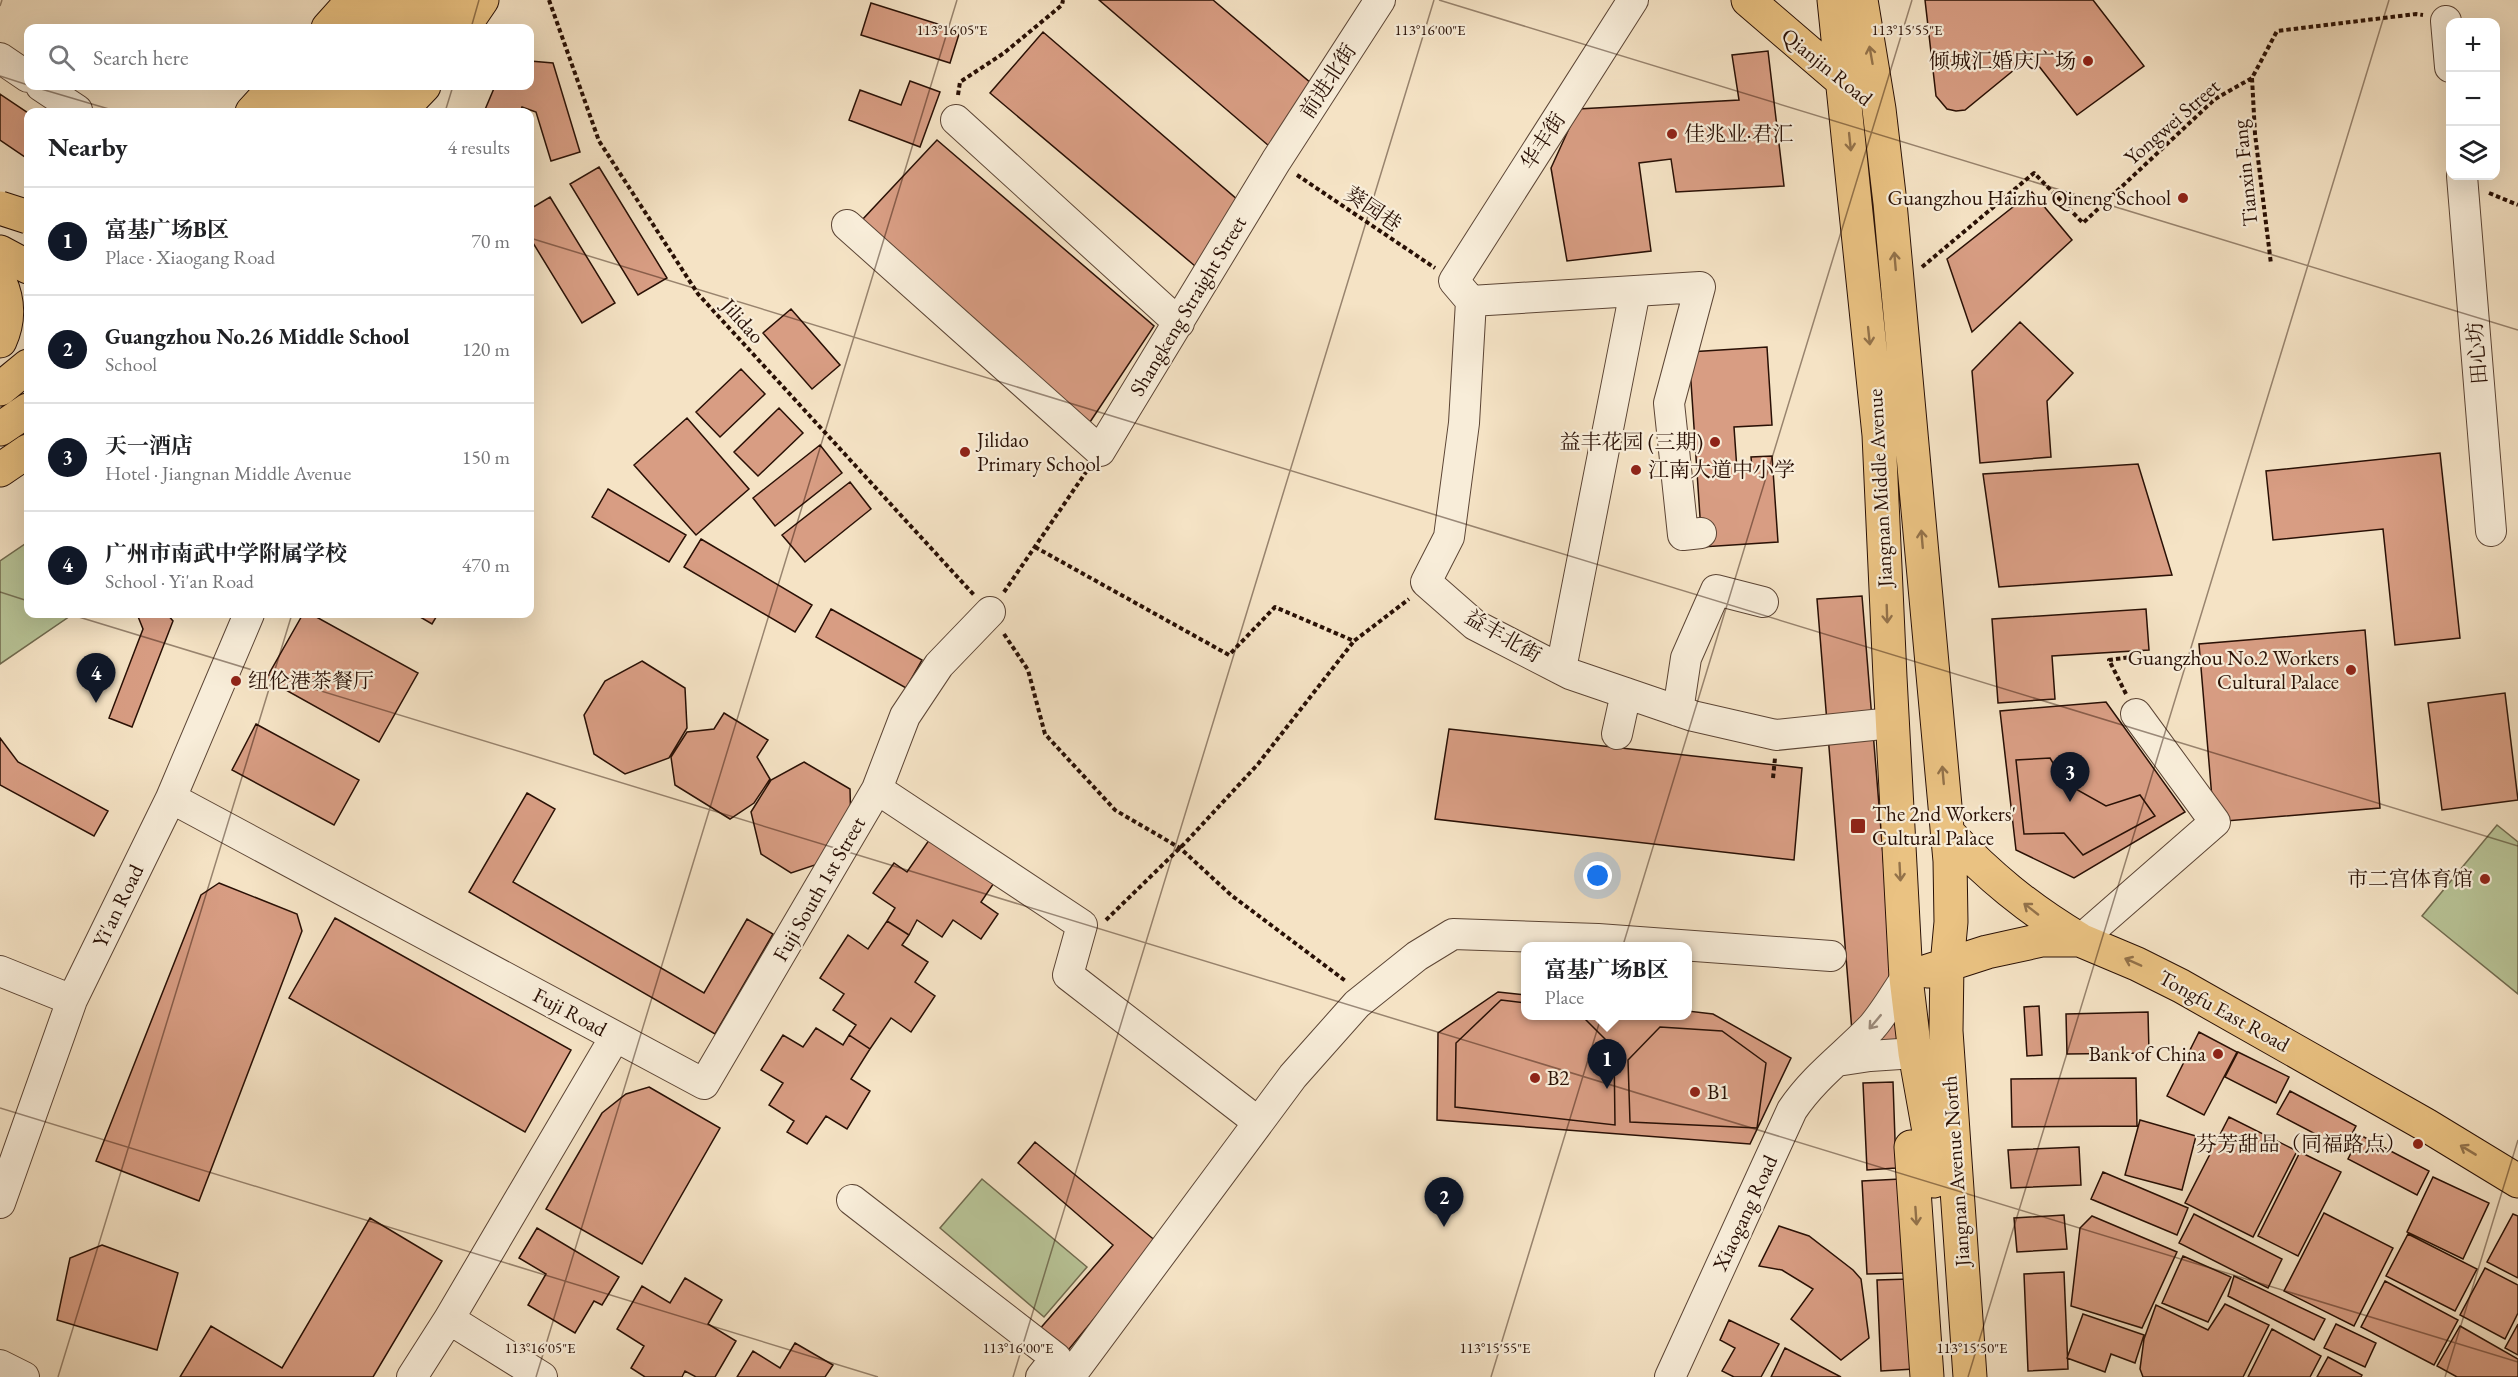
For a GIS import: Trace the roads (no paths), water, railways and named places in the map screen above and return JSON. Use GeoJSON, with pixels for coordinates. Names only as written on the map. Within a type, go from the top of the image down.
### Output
{"type":"FeatureCollection","features":[{"type":"Feature","properties":{"kind":"main road"},"geometry":{"type":"LineString","coordinates":[[332,24],[353,0]]}},
{"type":"Feature","properties":{"kind":"main road"},"geometry":{"type":"LineString","coordinates":[[361,24],[383,0]]}},
{"type":"Feature","properties":{"kind":"main road"},"geometry":{"type":"LineString","coordinates":[[385,24],[407,0]]}},
{"type":"Feature","properties":{"kind":"main road"},"geometry":{"type":"LineString","coordinates":[[410,24],[432,0]]}},
{"type":"Feature","properties":{"kind":"main road"},"geometry":{"type":"LineString","coordinates":[[440,24],[460,0]]}},
{"type":"Feature","properties":{"kind":"main road"},"geometry":{"type":"LineString","coordinates":[[451,24],[460,0]]}},
{"type":"Feature","properties":{"kind":"main road"},"geometry":{"type":"LineString","coordinates":[[466,24],[482,0]]}},
{"type":"Feature","properties":{"kind":"main road","name":"Qianjin Road"},"geometry":{"type":"LineString","coordinates":[[1748,0],[1844,84],[1880,109]]}},
{"type":"Feature","properties":{"kind":"main road","name":"Jiangnan Middle Avenue"},"geometry":{"type":"LineString","coordinates":[[1834,0],[1880,447],[1906,978]]}},
{"type":"Feature","properties":{"kind":"main road","name":"Jiangnan Middle Avenue"},"geometry":{"type":"LineString","coordinates":[[1861,0],[1880,109],[1948,833],[1950,922],[1947,965]]}},
{"type":"Feature","properties":{"kind":"main road"},"geometry":{"type":"LineString","coordinates":[[256,108],[272,90]]}},
{"type":"Feature","properties":{"kind":"main road"},"geometry":{"type":"LineString","coordinates":[[286,108],[302,90]]}},
{"type":"Feature","properties":{"kind":"main road"},"geometry":{"type":"LineString","coordinates":[[308,108],[324,90]]}},
{"type":"Feature","properties":{"kind":"main road"},"geometry":{"type":"LineString","coordinates":[[333,108],[351,90]]}},
{"type":"Feature","properties":{"kind":"main road"},"geometry":{"type":"LineString","coordinates":[[370,108],[385,90]]}},
{"type":"Feature","properties":{"kind":"main road"},"geometry":{"type":"LineString","coordinates":[[403,108],[420,90]]}},
{"type":"Feature","properties":{"kind":"main road"},"geometry":{"type":"LineString","coordinates":[[0,197],[24,205]]}},
{"type":"Feature","properties":{"kind":"main road"},"geometry":{"type":"LineString","coordinates":[[0,197],[24,214]]}},
{"type":"Feature","properties":{"kind":"main road"},"geometry":{"type":"LineString","coordinates":[[0,208],[24,216]]}},
{"type":"Feature","properties":{"kind":"main road"},"geometry":{"type":"LineString","coordinates":[[0,341],[8,309],[13,260]]}},
{"type":"Feature","properties":{"kind":"main road"},"geometry":{"type":"LineString","coordinates":[[0,351],[24,332]]}},
{"type":"Feature","properties":{"kind":"main road"},"geometry":{"type":"LineString","coordinates":[[0,389],[24,369]]}},
{"type":"Feature","properties":{"kind":"main road"},"geometry":{"type":"LineString","coordinates":[[16,458],[0,431],[24,413]]}},
{"type":"Feature","properties":{"kind":"main road"},"geometry":{"type":"LineString","coordinates":[[1948,833],[1975,862],[2036,914],[2080,939]]}},
{"type":"Feature","properties":{"kind":"main road","name":"Tongfu East Road"},"geometry":{"type":"LineString","coordinates":[[1906,978],[2042,940],[2080,939],[2181,986],[2515,1174]]}},
{"type":"Feature","properties":{"kind":"main road"},"geometry":{"type":"LineString","coordinates":[[1947,965],[1963,1046],[1969,1102],[1989,1377]]}},
{"type":"Feature","properties":{"kind":"main road","name":"Jiangnan Avenue North"},"geometry":{"type":"LineString","coordinates":[[1947,965],[1946,1031],[1970,1377]]}},
{"type":"Feature","properties":{"kind":"main road","name":"Jiangnan Avenue North"},"geometry":{"type":"LineString","coordinates":[[1906,978],[1915,1053],[1930,1137],[1949,1377]]}},
{"type":"Feature","properties":{"kind":"main road"},"geometry":{"type":"LineString","coordinates":[[1915,1053],[1910,1129],[1927,1377]]}},
{"type":"Feature","properties":{"kind":"street","name":"前进北街"},"geometry":{"type":"LineString","coordinates":[[1276,161],[1380,0]]}},
{"type":"Feature","properties":{"kind":"street","name":"华丰街"},"geometry":{"type":"LineString","coordinates":[[1462,291],[1633,0]]}},
{"type":"Feature","properties":{"kind":"street"},"geometry":{"type":"LineString","coordinates":[[1820,0],[1844,84]]}},
{"type":"Feature","properties":{"kind":"street"},"geometry":{"type":"LineString","coordinates":[[0,58],[24,74]]}},
{"type":"Feature","properties":{"kind":"street"},"geometry":{"type":"LineString","coordinates":[[46,90],[74,108]]}},
{"type":"Feature","properties":{"kind":"street"},"geometry":{"type":"LineString","coordinates":[[956,120],[1179,323]]}},
{"type":"Feature","properties":{"kind":"street","name":"Shangkeng Straight Street"},"geometry":{"type":"LineString","coordinates":[[847,225],[1100,451],[1276,161]]}},
{"type":"Feature","properties":{"kind":"street","name":"田心坊"},"geometry":{"type":"LineString","coordinates":[[2463,185],[2491,531]]}},
{"type":"Feature","properties":{"kind":"street"},"geometry":{"type":"LineString","coordinates":[[1462,291],[1635,291],[1700,287],[1669,403],[1683,535],[1701,533]]}},
{"type":"Feature","properties":{"kind":"street","name":"益丰北街"},"geometry":{"type":"LineString","coordinates":[[1462,291],[1464,423],[1449,537],[1426,582],[1475,625],[1562,669],[1678,711],[1776,735],[1892,723]]}},
{"type":"Feature","properties":{"kind":"street"},"geometry":{"type":"LineString","coordinates":[[1562,669],[1635,291]]}},
{"type":"Feature","properties":{"kind":"street"},"geometry":{"type":"LineString","coordinates":[[1678,711],[1686,658],[1716,590],[1762,602]]}},
{"type":"Feature","properties":{"kind":"street","name":"Fuji South 1st Street"},"geometry":{"type":"LineString","coordinates":[[615,1037],[704,1084],[877,789],[905,716],[939,665],[990,612]]}},
{"type":"Feature","properties":{"kind":"street","name":"Yi'an Road"},"geometry":{"type":"LineString","coordinates":[[0,1203],[72,1000],[171,798],[247,618]]}},
{"type":"Feature","properties":{"kind":"street"},"geometry":{"type":"LineString","coordinates":[[1617,734],[1626,693]]}},
{"type":"Feature","properties":{"kind":"street"},"geometry":{"type":"LineString","coordinates":[[2080,939],[2215,822],[2136,714]]}},
{"type":"Feature","properties":{"kind":"street"},"geometry":{"type":"LineString","coordinates":[[877,789],[1082,925],[1068,975],[1258,1122]]}},
{"type":"Feature","properties":{"kind":"street","name":"Fuji Road"},"geometry":{"type":"LineString","coordinates":[[171,798],[615,1037],[449,1319],[412,1377]]}},
{"type":"Feature","properties":{"kind":"street"},"geometry":{"type":"LineString","coordinates":[[852,1200],[1064,1371],[1293,1076],[1366,997],[1417,956],[1453,934],[1637,942]]}},
{"type":"Feature","properties":{"kind":"street"},"geometry":{"type":"LineString","coordinates":[[1692,946],[1831,957]]}},
{"type":"Feature","properties":{"kind":"street"},"geometry":{"type":"LineString","coordinates":[[0,971],[72,1000]]}},
{"type":"Feature","properties":{"kind":"street","name":"Xiaogang Road"},"geometry":{"type":"LineString","coordinates":[[1670,1377],[1792,1110],[1820,1074],[1838,1061],[1874,1024],[1906,978]]}},
{"type":"Feature","properties":{"kind":"street"},"geometry":{"type":"LineString","coordinates":[[1838,1061],[1915,1053]]}},
{"type":"Feature","properties":{"kind":"street"},"geometry":{"type":"LineString","coordinates":[[449,1319],[542,1377]]}},
{"type":"Feature","properties":{"kind":"street"},"geometry":{"type":"LineString","coordinates":[[0,1365],[24,1377]]}},
{"type":"Feature","properties":{"kind":"place","name":"倾城汇婚庆广场"},"geometry":{"type":"Point","coordinates":[2088,61]}},
{"type":"Feature","properties":{"kind":"place","name":"佳兆业·君汇"},"geometry":{"type":"Point","coordinates":[1672,134]}},
{"type":"Feature","properties":{"kind":"place","name":"Guangzhou Haizhu Qineng School"},"geometry":{"type":"Point","coordinates":[2183,198]}},
{"type":"Feature","properties":{"kind":"place","name":"益丰花园 (三期)"},"geometry":{"type":"Point","coordinates":[1715,442]}},
{"type":"Feature","properties":{"kind":"place","name":"Jilidao Primary School"},"geometry":{"type":"Point","coordinates":[965,452]}},
{"type":"Feature","properties":{"kind":"place","name":"江南大道中小学"},"geometry":{"type":"Point","coordinates":[1636,470]}},
{"type":"Feature","properties":{"kind":"place","name":"Guangzhou No.2 Workers Cultural Palace"},"geometry":{"type":"Point","coordinates":[2351,670]}},
{"type":"Feature","properties":{"kind":"place","name":"纽伦港茶餐厅"},"geometry":{"type":"Point","coordinates":[236,681]}},
{"type":"Feature","properties":{"kind":"place","name":"广州市南武中学附属学校"},"geometry":{"type":"Point","coordinates":[96,703]}},
{"type":"Feature","properties":{"kind":"place","name":"天一酒店"},"geometry":{"type":"Point","coordinates":[2070,802]}},
{"type":"Feature","properties":{"kind":"place","name":"The 2nd Workers' Cultural Palace"},"geometry":{"type":"Point","coordinates":[1858,826]}},
{"type":"Feature","properties":{"kind":"place","name":"市二宫体育馆"},"geometry":{"type":"Point","coordinates":[2485,879]}},
{"type":"Feature","properties":{"kind":"place","name":"Bank of China"},"geometry":{"type":"Point","coordinates":[2218,1054]}},
{"type":"Feature","properties":{"kind":"place","name":"B2"},"geometry":{"type":"Point","coordinates":[1535,1078]}},
{"type":"Feature","properties":{"kind":"place","name":"富基广场B区"},"geometry":{"type":"Point","coordinates":[1607,1089]}},
{"type":"Feature","properties":{"kind":"place","name":"B1"},"geometry":{"type":"Point","coordinates":[1695,1092]}},
{"type":"Feature","properties":{"kind":"place","name":"芬芳甜品（同福路点）"},"geometry":{"type":"Point","coordinates":[2418,1144]}},
{"type":"Feature","properties":{"kind":"place","name":"Guangzhou No.26 Middle School"},"geometry":{"type":"Point","coordinates":[1444,1227]}}]}
